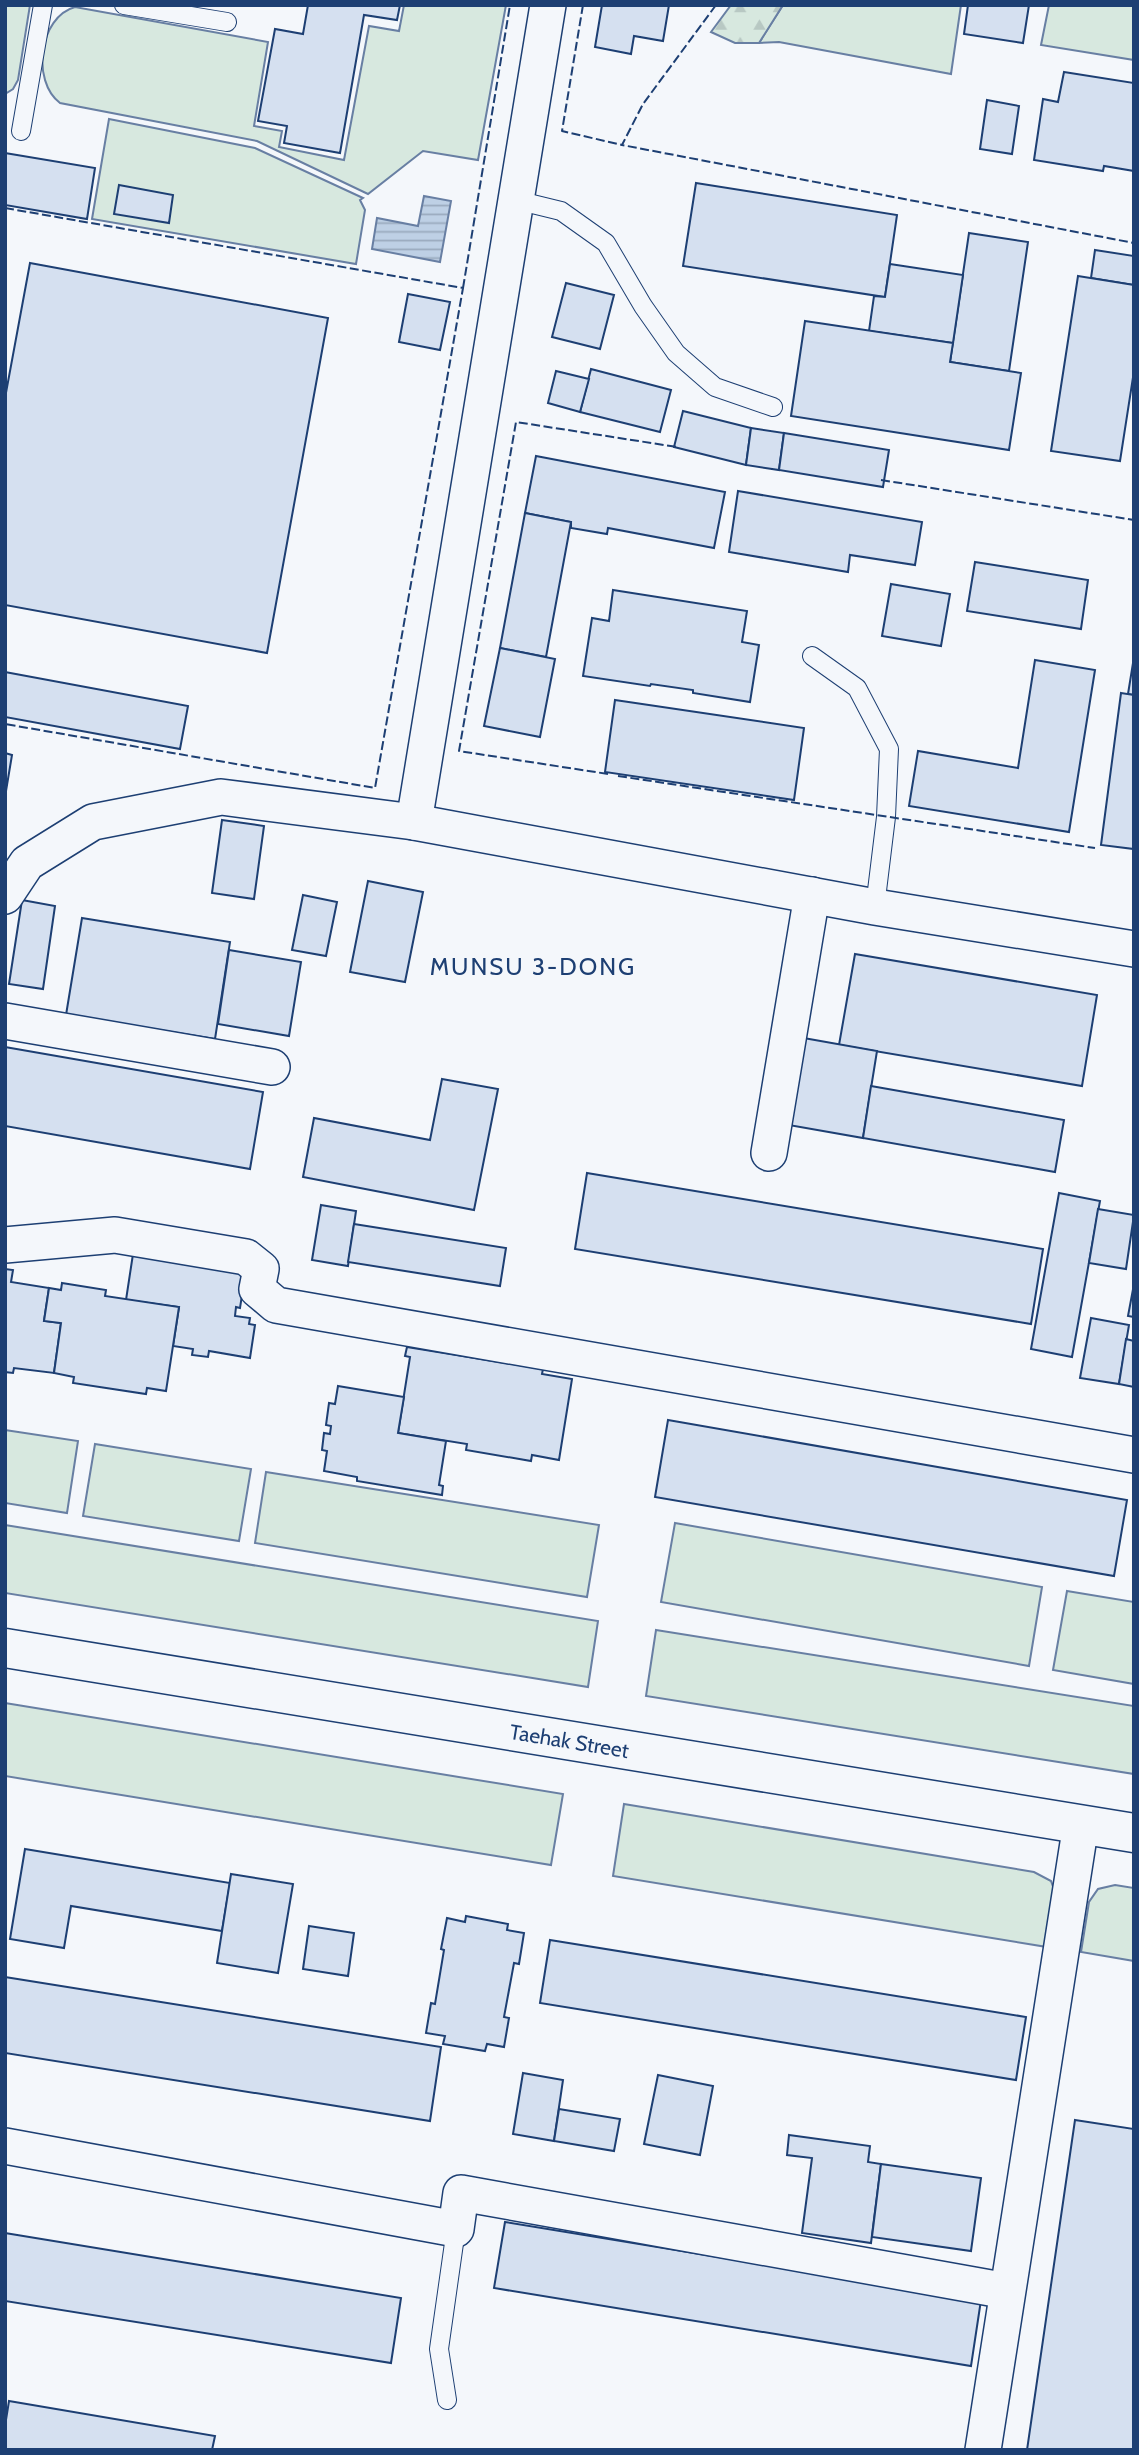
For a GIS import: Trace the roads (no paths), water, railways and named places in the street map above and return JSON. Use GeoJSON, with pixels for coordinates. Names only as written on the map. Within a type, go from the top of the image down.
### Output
{"type":"FeatureCollection","features":[{"type":"Feature","properties":{"kind":"main road","name":"Taehak Street"},"geometry":{"type":"LineString","coordinates":[[5,1648],[1134,1833]]}},
{"type":"Feature","properties":{"kind":"street"},"geometry":{"type":"LineString","coordinates":[[414,822],[548,5]]}},
{"type":"Feature","properties":{"kind":"street"},"geometry":{"type":"LineString","coordinates":[[5,896],[27,863],[93,822],[220,797],[414,822],[876,907],[1134,949]]}},
{"type":"Feature","properties":{"kind":"street"},"geometry":{"type":"LineString","coordinates":[[769,1153],[812,895]]}},
{"type":"Feature","properties":{"kind":"street"},"geometry":{"type":"LineString","coordinates":[[5,1021],[272,1067]]}},
{"type":"Feature","properties":{"kind":"street"},"geometry":{"type":"LineString","coordinates":[[5,1245],[115,1235],[246,1257],[261,1269],[257,1289],[276,1306],[1134,1455]]}},
{"type":"Feature","properties":{"kind":"street"},"geometry":{"type":"LineString","coordinates":[[983,2450],[1081,1824]]}},
{"type":"Feature","properties":{"kind":"street"},"geometry":{"type":"LineString","coordinates":[[5,2146],[456,2229],[461,2193],[1007,2291]]}},
{"type":"Feature","properties":{"kind":"lane"},"geometry":{"type":"LineString","coordinates":[[21,131],[43,5]]}},
{"type":"Feature","properties":{"kind":"lane"},"geometry":{"type":"LineString","coordinates":[[124,5],[227,22]]}},
{"type":"Feature","properties":{"kind":"lane"},"geometry":{"type":"LineString","coordinates":[[516,200],[561,211],[606,243],[643,306],[676,353],[715,387],[773,407]]}},
{"type":"Feature","properties":{"kind":"lane"},"geometry":{"type":"LineString","coordinates":[[812,656],[857,688],[889,749],[886,817],[876,907]]}},
{"type":"Feature","properties":{"kind":"lane"},"geometry":{"type":"LineString","coordinates":[[447,2400],[439,2349],[456,2229]]}},
{"type":"Feature","properties":{"kind":"water"},"geometry":{"type":"Polygon","coordinates":[[[424,196],[451,201],[440,262],[372,249],[377,218],[418,226],[424,196]]]}},
{"type":"Feature","properties":{"kind":"district","name":"MUNSU 3-DONG"},"geometry":{"type":"Point","coordinates":[533,966]}}]}
